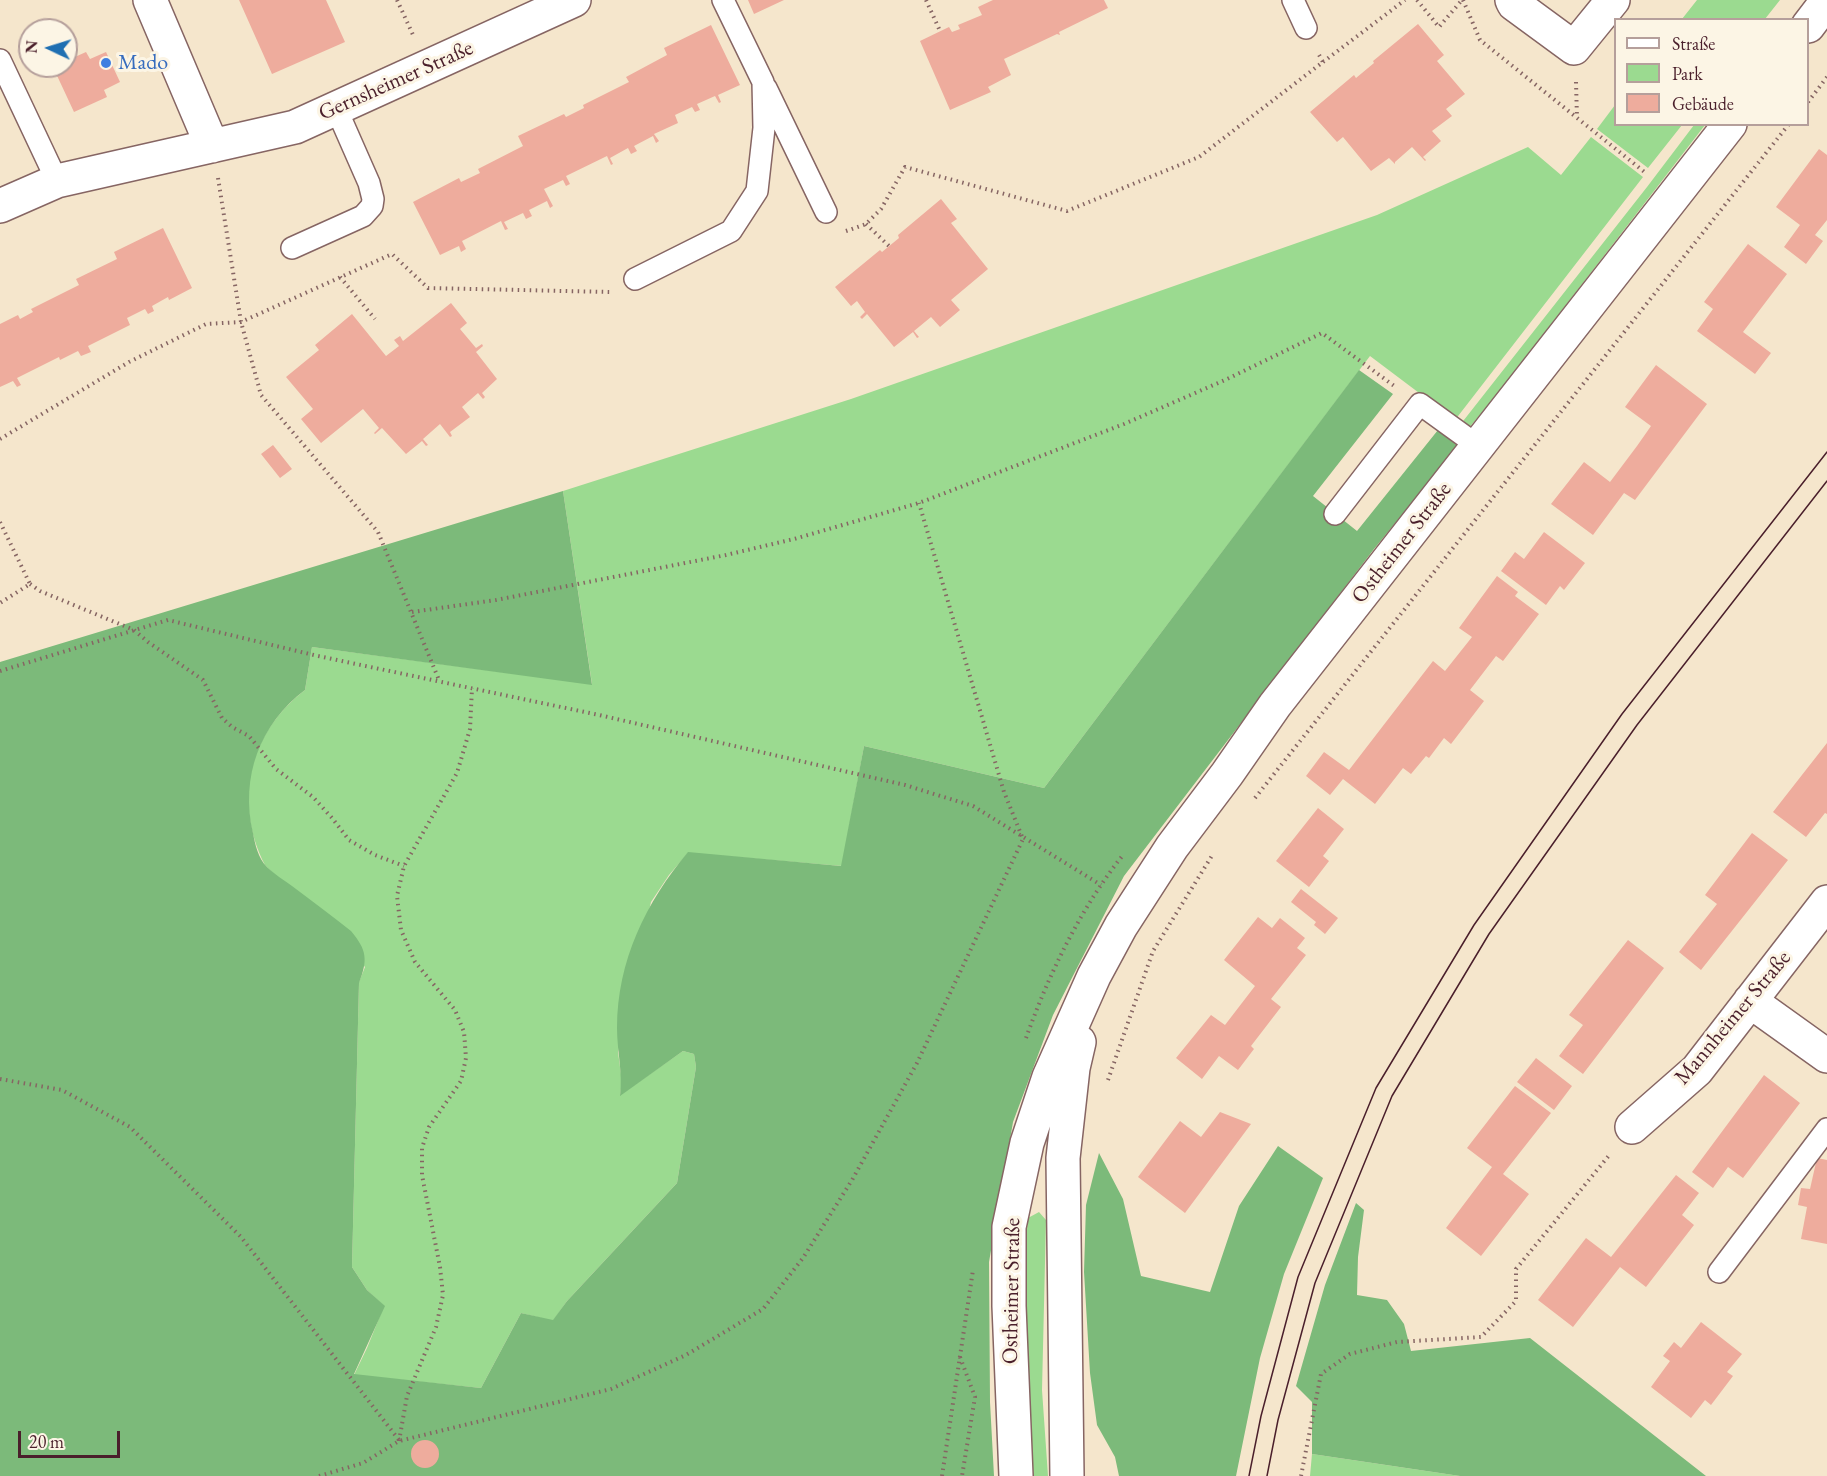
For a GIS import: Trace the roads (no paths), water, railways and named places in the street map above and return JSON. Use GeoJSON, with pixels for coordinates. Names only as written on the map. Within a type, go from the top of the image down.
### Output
{"type":"FeatureCollection","features":[{"type":"Feature","properties":{"kind":"main road"},"geometry":{"type":"LineString","coordinates":[[150,0],[212,146]]}},
{"type":"Feature","properties":{"kind":"main road","name":"Gernsheimer Straße"},"geometry":{"type":"LineString","coordinates":[[0,206],[57,181],[295,127],[574,0]]}},
{"type":"Feature","properties":{"kind":"main road"},"geometry":{"type":"LineString","coordinates":[[1512,0],[1514,4],[1574,48],[1613,0]]}},
{"type":"Feature","properties":{"kind":"main road"},"geometry":{"type":"LineString","coordinates":[[1809,25],[1827,1]]}},
{"type":"Feature","properties":{"kind":"main road","name":"Ostheimer Straße"},"geometry":{"type":"LineString","coordinates":[[1016,1476],[1008,1306],[1009,1227],[1027,1143],[1049,1077],[1094,976],[1132,909],[1172,847],[1275,705],[1728,126]]}},
{"type":"Feature","properties":{"kind":"main road","name":"Mannheimer Straße"},"geometry":{"type":"LineString","coordinates":[[1632,1127],[1697,1070],[1827,902]]}},
{"type":"Feature","properties":{"kind":"main road","name":"Ostheimer Straße"},"geometry":{"type":"LineString","coordinates":[[1067,1476],[1063,1158],[1073,1068],[1094,976]]}},
{"type":"Feature","properties":{"kind":"main road"},"geometry":{"type":"LineString","coordinates":[[1750,1001],[1827,1056]]}},
{"type":"Feature","properties":{"kind":"main road"},"geometry":{"type":"LineString","coordinates":[[1011,1215],[1029,1206],[1038,1206],[1052,1209],[1063,1218]]}},
{"type":"Feature","properties":{"kind":"lane"},"geometry":{"type":"LineString","coordinates":[[723,0],[826,212]]}},
{"type":"Feature","properties":{"kind":"lane"},"geometry":{"type":"LineString","coordinates":[[1293,0],[1306,28]]}},
{"type":"Feature","properties":{"kind":"lane"},"geometry":{"type":"LineString","coordinates":[[0,60],[57,181]]}},
{"type":"Feature","properties":{"kind":"lane"},"geometry":{"type":"LineString","coordinates":[[635,279],[730,231],[757,191],[764,128],[763,82]]}},
{"type":"Feature","properties":{"kind":"lane"},"geometry":{"type":"LineString","coordinates":[[292,248],[363,216],[372,206],[369,183],[336,108]]}},
{"type":"Feature","properties":{"kind":"lane"},"geometry":{"type":"LineString","coordinates":[[1335,514],[1420,405],[1478,446]]}},
{"type":"Feature","properties":{"kind":"lane"},"geometry":{"type":"LineString","coordinates":[[1719,1272],[1827,1129]]}},
{"type":"Feature","properties":{"kind":"tram line"},"geometry":{"type":"LineString","coordinates":[[1249,1476],[1261,1416],[1298,1277],[1376,1088],[1474,925],[1622,714],[1827,452]]}},
{"type":"Feature","properties":{"kind":"tram line"},"geometry":{"type":"LineString","coordinates":[[1267,1476],[1278,1420],[1315,1283],[1392,1096],[1489,934],[1637,725],[1827,481]]}},
{"type":"Feature","properties":{"kind":"place","name":"Mado"},"geometry":{"type":"Point","coordinates":[106,63]}}]}
